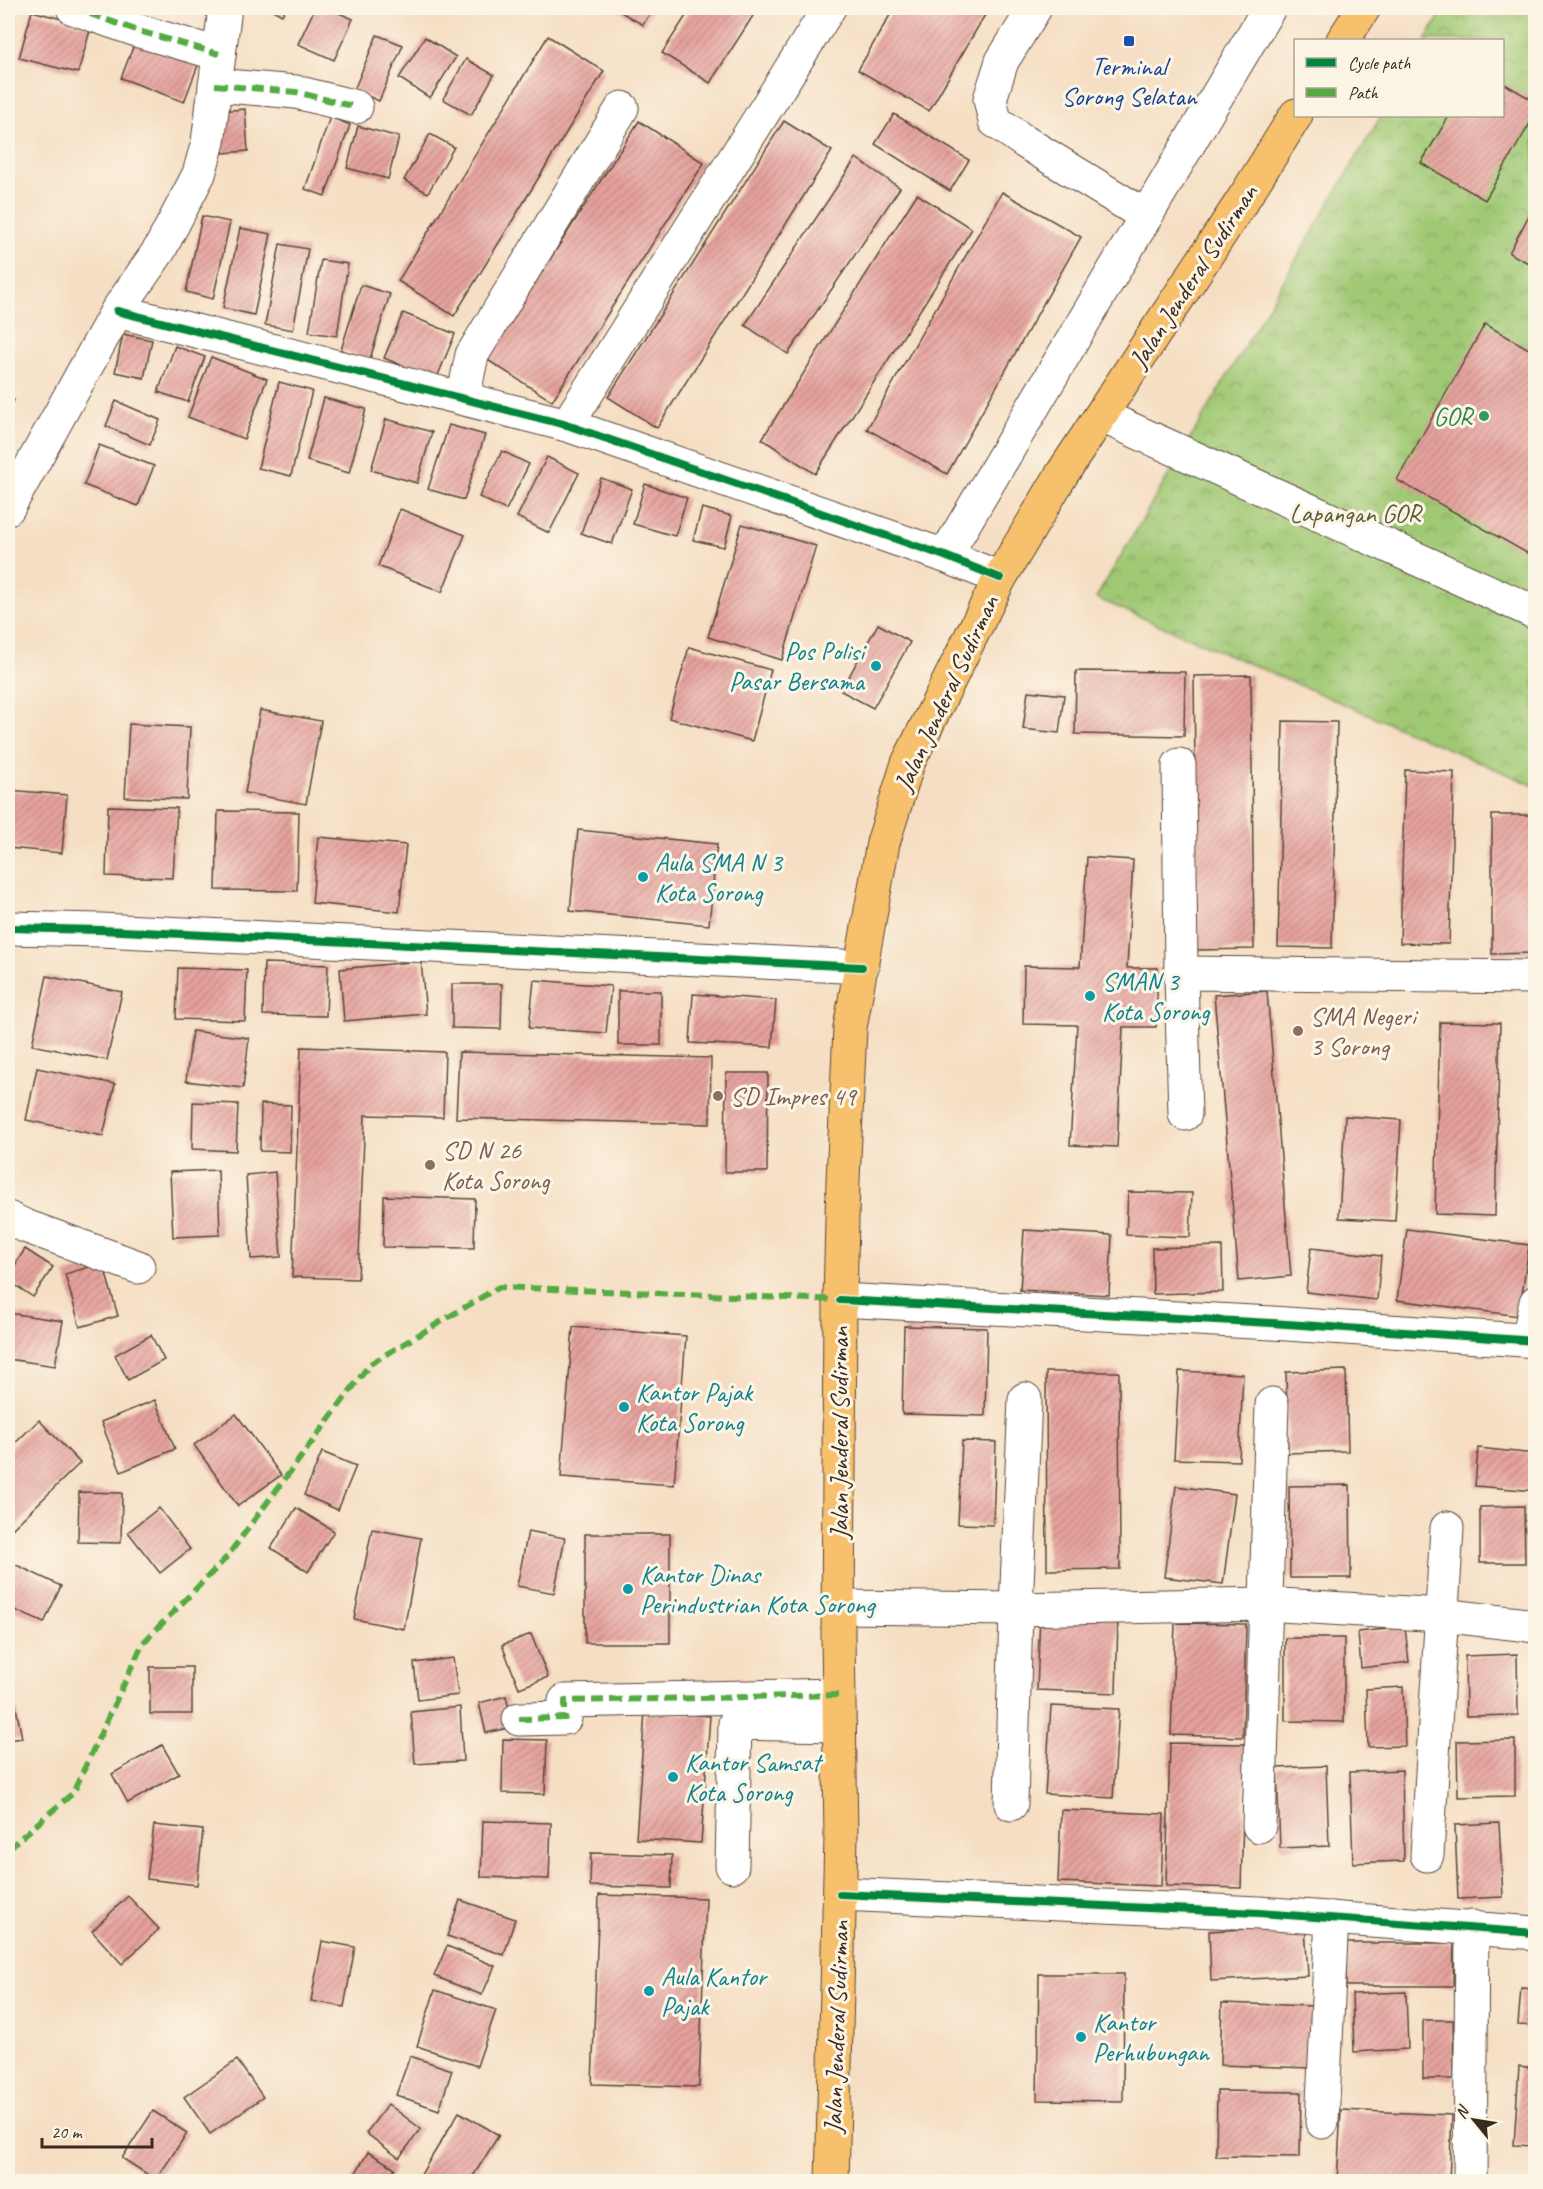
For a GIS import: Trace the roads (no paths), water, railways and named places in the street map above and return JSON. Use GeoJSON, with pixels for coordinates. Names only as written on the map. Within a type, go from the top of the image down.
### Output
{"type":"FeatureCollection","features":[{"type":"Feature","properties":{"kind":"main road"},"geometry":{"type":"LineString","coordinates":[[1344,39],[1364,8]]}},
{"type":"Feature","properties":{"kind":"main road","name":"Jalan Jenderal Sudirman"},"geometry":{"type":"LineString","coordinates":[[832,2181],[840,1894],[838,1607],[840,1300],[850,1028],[883,843],[908,763],[1000,578],[1062,474],[1102,416],[1295,117]]}},
{"type":"Feature","properties":{"kind":"street"},"geometry":{"type":"LineString","coordinates":[[73,8],[139,30],[217,70],[356,107]]}},
{"type":"Feature","properties":{"kind":"street"},"geometry":{"type":"LineString","coordinates":[[8,508],[117,311],[160,249],[199,174],[208,142],[225,8]]}},
{"type":"Feature","properties":{"kind":"street"},"geometry":{"type":"LineString","coordinates":[[567,425],[829,8]]}},
{"type":"Feature","properties":{"kind":"street"},"geometry":{"type":"LineString","coordinates":[[1035,8],[1002,61],[990,99],[995,121],[1146,216]]}},
{"type":"Feature","properties":{"kind":"street"},"geometry":{"type":"LineString","coordinates":[[945,556],[1269,8]]}},
{"type":"Feature","properties":{"kind":"street"},"geometry":{"type":"LineString","coordinates":[[463,398],[472,355],[622,108]]}},
{"type":"Feature","properties":{"kind":"street"},"geometry":{"type":"LineString","coordinates":[[117,311],[567,425],[945,556],[1000,578]]}},
{"type":"Feature","properties":{"kind":"street"},"geometry":{"type":"LineString","coordinates":[[1102,416],[1536,613]]}},
{"type":"Feature","properties":{"kind":"street"},"geometry":{"type":"LineString","coordinates":[[1179,765],[1185,1114]]}},
{"type":"Feature","properties":{"kind":"street"},"geometry":{"type":"LineString","coordinates":[[8,927],[862,967]]}},
{"type":"Feature","properties":{"kind":"street"},"geometry":{"type":"LineString","coordinates":[[1181,973],[1536,977]]}},
{"type":"Feature","properties":{"kind":"street"},"geometry":{"type":"LineString","coordinates":[[8,1218],[138,1267]]}},
{"type":"Feature","properties":{"kind":"street"},"geometry":{"type":"LineString","coordinates":[[840,1300],[1272,1323],[1532,1341],[1536,1302]]}},
{"type":"Feature","properties":{"kind":"street"},"geometry":{"type":"LineString","coordinates":[[1011,1804],[1025,1399]]}},
{"type":"Feature","properties":{"kind":"street"},"geometry":{"type":"LineString","coordinates":[[1259,1827],[1272,1404]]}},
{"type":"Feature","properties":{"kind":"street"},"geometry":{"type":"LineString","coordinates":[[1427,1855],[1447,1528]]}},
{"type":"Feature","properties":{"kind":"street"},"geometry":{"type":"LineString","coordinates":[[838,1607],[1016,1609],[1265,1604],[1441,1615],[1536,1626]]}},
{"type":"Feature","properties":{"kind":"street"},"geometry":{"type":"LineString","coordinates":[[519,1719],[565,1718],[565,1701],[839,1710]]}},
{"type":"Feature","properties":{"kind":"street"},"geometry":{"type":"LineString","coordinates":[[732,1866],[735,1724],[839,1710]]}},
{"type":"Feature","properties":{"kind":"street"},"geometry":{"type":"LineString","coordinates":[[840,1894],[1332,1918],[1536,1933]]}},
{"type":"Feature","properties":{"kind":"street"},"geometry":{"type":"LineString","coordinates":[[1322,2122],[1332,1918]]}},
{"type":"Feature","properties":{"kind":"street"},"geometry":{"type":"LineString","coordinates":[[1470,2181],[1472,1927]]}},
{"type":"Feature","properties":{"kind":"place","name":"Terminal Sorong Selatan"},"geometry":{"type":"Point","coordinates":[1129,41]}},
{"type":"Feature","properties":{"kind":"place","name":"GOR"},"geometry":{"type":"Point","coordinates":[1484,416]}},
{"type":"Feature","properties":{"kind":"place","name":"Pos Polisi Pasar Bersama"},"geometry":{"type":"Point","coordinates":[876,666]}},
{"type":"Feature","properties":{"kind":"place","name":"Aula SMA N 3 Kota Sorong"},"geometry":{"type":"Point","coordinates":[643,877]}},
{"type":"Feature","properties":{"kind":"place","name":"SMAN 3 Kota Sorong"},"geometry":{"type":"Point","coordinates":[1090,996]}},
{"type":"Feature","properties":{"kind":"place","name":"SMA Negeri 3 Sorong"},"geometry":{"type":"Point","coordinates":[1298,1031]}},
{"type":"Feature","properties":{"kind":"place","name":"SD Impres 49"},"geometry":{"type":"Point","coordinates":[718,1096]}},
{"type":"Feature","properties":{"kind":"place","name":"SD N 26 Kota Sorong"},"geometry":{"type":"Point","coordinates":[430,1165]}},
{"type":"Feature","properties":{"kind":"place","name":"Kantor Pajak Kota Sorong"},"geometry":{"type":"Point","coordinates":[624,1407]}},
{"type":"Feature","properties":{"kind":"place","name":"Kantor Dinas Perindustrian Kota Sorong"},"geometry":{"type":"Point","coordinates":[628,1589]}},
{"type":"Feature","properties":{"kind":"place","name":"Kantor Samsat Kota Sorong"},"geometry":{"type":"Point","coordinates":[673,1777]}},
{"type":"Feature","properties":{"kind":"place","name":"Aula Kantor Pajak"},"geometry":{"type":"Point","coordinates":[649,1991]}},
{"type":"Feature","properties":{"kind":"place","name":"Kantor Perhubungan"},"geometry":{"type":"Point","coordinates":[1081,2037]}},
{"type":"Feature","properties":{"kind":"park label","name":"Lapangan GOR"},"geometry":{"type":"Point","coordinates":[1355,513]}}]}
